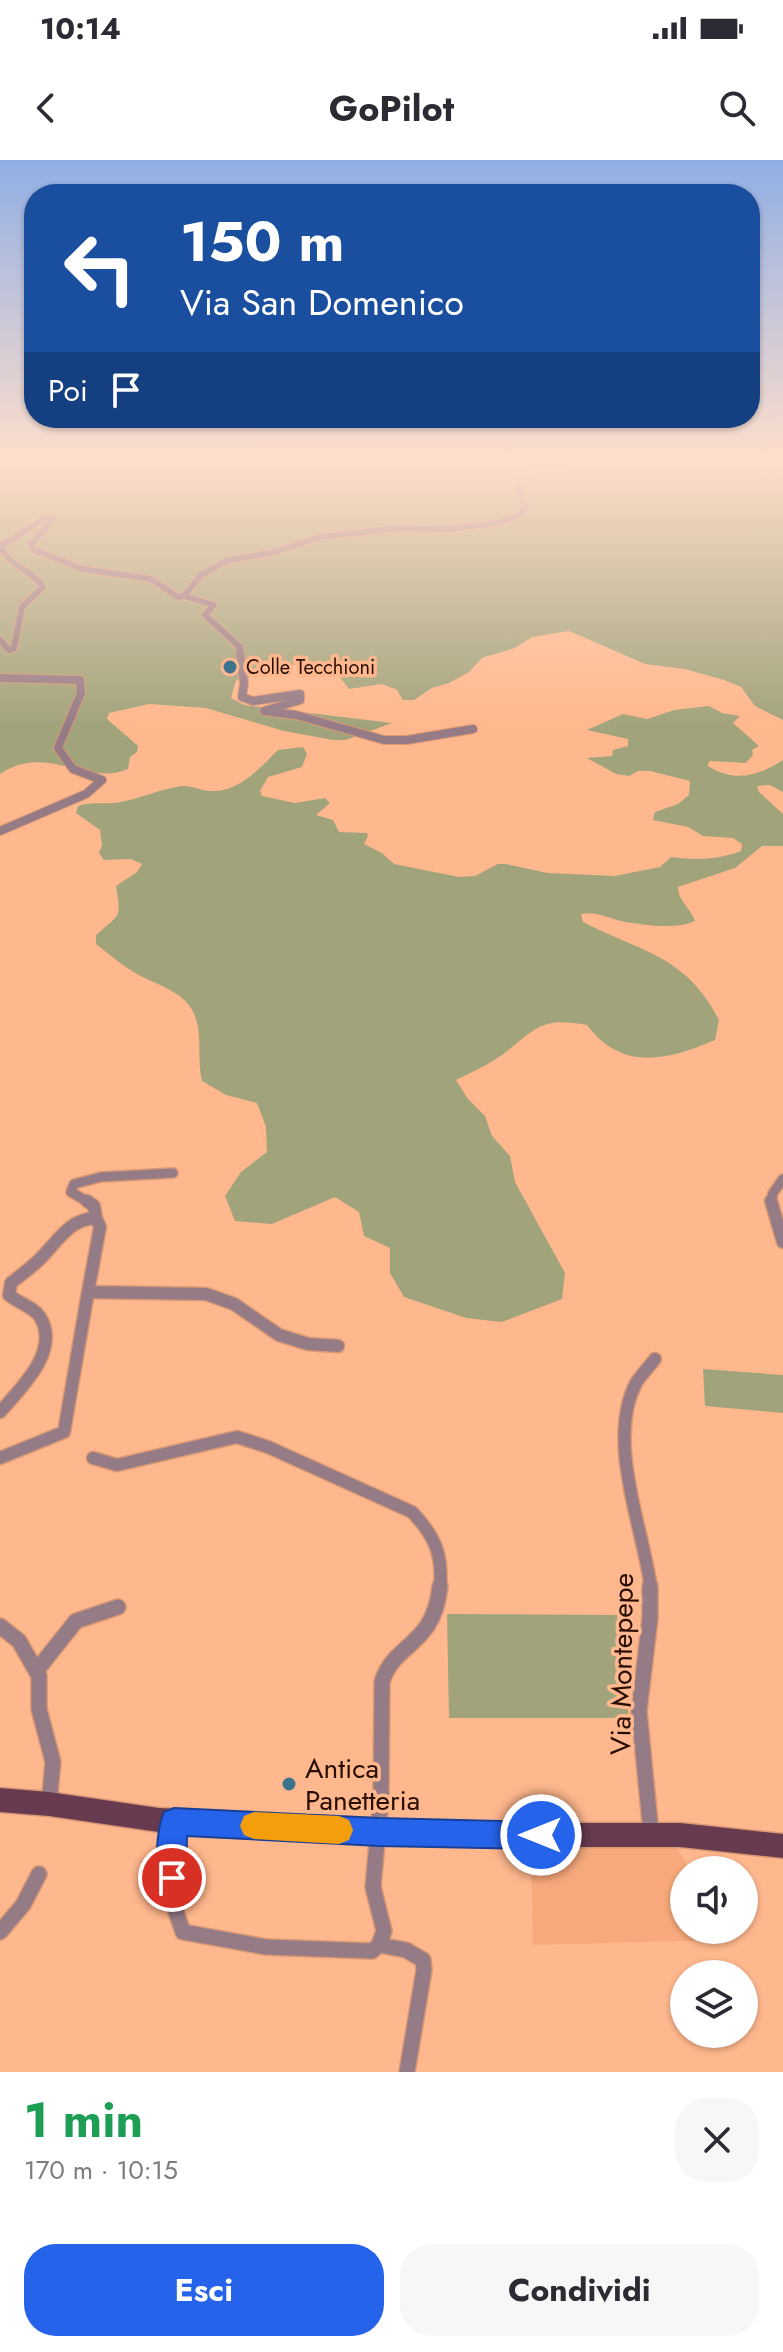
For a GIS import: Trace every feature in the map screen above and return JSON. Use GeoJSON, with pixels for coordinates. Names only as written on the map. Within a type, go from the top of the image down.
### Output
{"type":"FeatureCollection","features":[{"type":"Feature","properties":{"kind":"main road"},"geometry":{"type":"LineString","coordinates":[[0,1800],[174,1821],[379,1832],[680,1835],[783,1846]]}},
{"type":"Feature","properties":{"kind":"street"},"geometry":{"type":"LineString","coordinates":[[0,640],[9,650],[14,648],[22,607],[43,587],[38,579],[2,549]]}},
{"type":"Feature","properties":{"kind":"street"},"geometry":{"type":"LineString","coordinates":[[34,549],[83,569],[151,579],[170,595],[214,605],[205,615],[240,647],[239,663],[245,674],[242,697],[253,701],[300,694],[300,700],[264,711],[296,715],[371,739],[407,740],[473,729]]}},
{"type":"Feature","properties":{"kind":"street"},"geometry":{"type":"LineString","coordinates":[[184,596],[201,575],[217,563],[282,549]]}},
{"type":"Feature","properties":{"kind":"street"},"geometry":{"type":"LineString","coordinates":[[0,678],[80,680],[81,693],[58,748],[73,769],[102,780],[86,794],[0,831]]}},
{"type":"Feature","properties":{"kind":"street"},"geometry":{"type":"LineString","coordinates":[[0,1458],[21,1445],[59,1438],[64,1432],[100,1227],[96,1208],[71,1192],[71,1187],[78,1182],[135,1173],[173,1173]]}},
{"type":"Feature","properties":{"kind":"street"},"geometry":{"type":"LineString","coordinates":[[783,1179],[773,1188],[770,1197],[783,1242]]}},
{"type":"Feature","properties":{"kind":"street"},"geometry":{"type":"LineString","coordinates":[[0,1412],[31,1378],[45,1337],[40,1318],[9,1295],[11,1283],[40,1260],[70,1226],[84,1218],[96,1218]]}},
{"type":"Feature","properties":{"kind":"street"},"geometry":{"type":"LineString","coordinates":[[88,1292],[206,1294],[234,1304],[279,1335],[308,1344],[338,1346]]}},
{"type":"Feature","properties":{"kind":"street","name":"Via Montepepe"},"geometry":{"type":"LineString","coordinates":[[652,1835],[640,1721],[651,1593],[624,1455],[635,1385],[655,1359]]}},
{"type":"Feature","properties":{"kind":"street"},"geometry":{"type":"LineString","coordinates":[[93,1458],[117,1465],[237,1437],[268,1447],[398,1505],[418,1518],[430,1531],[441,1574],[432,1622],[424,1634],[386,1668],[382,1682],[379,1832],[373,1887],[384,1931],[379,1945],[372,1951],[266,1947],[183,1932],[174,1906],[174,1821]]}},
{"type":"Feature","properties":{"kind":"street"},"geometry":{"type":"LineString","coordinates":[[37,1670],[61,1632],[90,1612],[118,1607]]}},
{"type":"Feature","properties":{"kind":"street"},"geometry":{"type":"LineString","coordinates":[[0,1626],[19,1641],[37,1670],[39,1709],[53,1762],[49,1804]]}},
{"type":"Feature","properties":{"kind":"street"},"geometry":{"type":"LineString","coordinates":[[0,1932],[23,1905],[39,1874]]}},
{"type":"Feature","properties":{"kind":"street"},"geometry":{"type":"LineString","coordinates":[[379,1945],[406,1950],[423,1960],[424,1970],[407,2072]]}},
{"type":"Feature","properties":{"kind":"shaded area"},"geometry":{"type":"Polygon","coordinates":[[[531,1847],[677,1848],[681,1856],[670,1856],[670,1941],[533,1945],[531,1847]]]}},
{"type":"Feature","properties":{"kind":"green space"},"geometry":{"type":"Polygon","coordinates":[[[0,549],[783,549],[783,720],[755,706],[741,687],[685,669],[645,664],[569,631],[532,637],[515,648],[482,658],[469,672],[432,688],[414,700],[403,700],[397,690],[382,684],[349,689],[338,675],[308,664],[289,665],[236,680],[231,698],[244,705],[392,723],[346,740],[284,731],[206,708],[149,704],[109,713],[107,719],[138,746],[137,752],[130,757],[128,769],[97,773],[34,762],[17,765],[0,774],[0,549]]]}},
{"type":"Feature","properties":{"kind":"green space"},"geometry":{"type":"Polygon","coordinates":[[[709,706],[722,713],[740,716],[733,723],[759,746],[752,750],[753,755],[746,763],[709,761],[708,766],[737,776],[765,770],[783,760],[783,792],[770,785],[757,786],[759,792],[783,814],[783,846],[762,846],[735,868],[678,887],[695,921],[687,924],[651,925],[598,914],[581,914],[583,922],[660,958],[692,981],[719,1020],[715,1040],[680,1053],[646,1058],[615,1050],[587,1025],[559,1022],[531,1032],[502,1055],[456,1080],[468,1099],[485,1116],[492,1136],[510,1156],[515,1182],[565,1273],[562,1299],[502,1322],[466,1318],[404,1297],[390,1273],[390,1248],[364,1236],[359,1212],[335,1197],[272,1224],[235,1221],[225,1196],[241,1172],[267,1152],[266,1127],[257,1103],[226,1095],[202,1081],[198,1026],[186,1001],[132,971],[96,944],[96,935],[117,915],[116,886],[137,872],[142,864],[131,859],[104,860],[99,853],[102,845],[100,830],[76,813],[78,806],[121,802],[181,786],[222,790],[249,777],[278,750],[303,747],[307,754],[302,767],[268,777],[260,791],[262,796],[295,803],[325,798],[330,803],[316,815],[333,820],[339,832],[367,833],[364,844],[382,853],[394,864],[459,877],[475,876],[498,864],[548,873],[615,876],[660,867],[671,857],[706,858],[741,851],[742,844],[733,838],[703,836],[688,827],[653,820],[655,812],[678,804],[689,795],[690,781],[650,771],[638,771],[629,776],[616,774],[587,758],[612,756],[613,750],[628,746],[628,739],[587,730],[623,714],[647,719],[674,710],[709,706]]]}},
{"type":"Feature","properties":{"kind":"green space"},"geometry":{"type":"Polygon","coordinates":[[[703,1369],[783,1375],[783,1413],[705,1406],[703,1369]]]}},
{"type":"Feature","properties":{"kind":"green space"},"geometry":{"type":"Polygon","coordinates":[[[447,1614],[617,1615],[629,1718],[449,1718],[447,1614]]]}},
{"type":"Feature","properties":{"kind":"slow traffic"},"geometry":{"type":"LineString","coordinates":[[254,1826],[339,1830]]}},
{"type":"Feature","properties":{"kind":"place","name":"Colle Tecchioni"},"geometry":{"type":"Point","coordinates":[230,667]}},
{"type":"Feature","properties":{"kind":"place","name":"Antica Panetteria"},"geometry":{"type":"Point","coordinates":[289,1784]}},
{"type":"Feature","properties":{"kind":"route"},"geometry":{"type":"LineString","coordinates":[[172,1878],[174,1821],[379,1832],[541,1835]]}}]}
